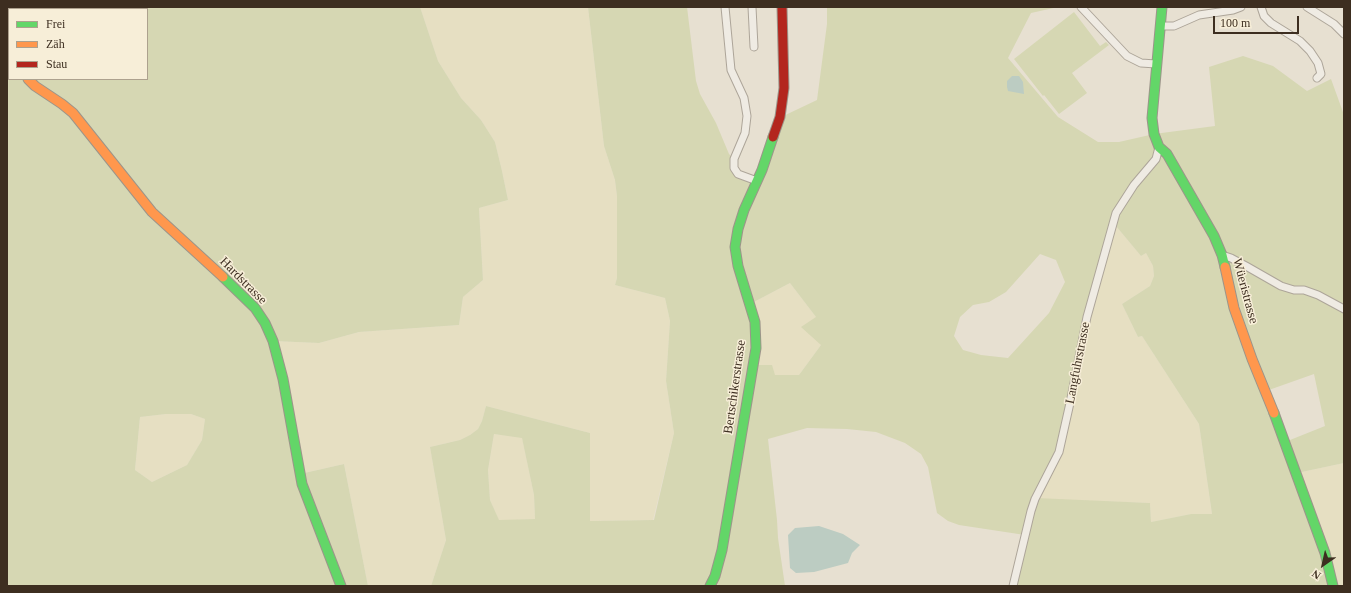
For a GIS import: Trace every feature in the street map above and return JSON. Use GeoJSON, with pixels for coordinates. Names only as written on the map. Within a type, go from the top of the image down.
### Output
{"type":"FeatureCollection","features":[{"type":"Feature","properties":{"kind":"street"},"geometry":{"type":"LineString","coordinates":[[725,7],[731,70],[744,98],[747,116],[745,133],[734,159],[734,168],[738,174],[757,181]]}},
{"type":"Feature","properties":{"kind":"street"},"geometry":{"type":"LineString","coordinates":[[752,7],[754,47]]}},
{"type":"Feature","properties":{"kind":"street","name":"Bertschikerstrasse"},"geometry":{"type":"LineString","coordinates":[[710,586],[715,576],[722,550],[756,348],[755,322],[738,266],[735,248],[738,229],[744,210],[768,156],[780,117],[784,88],[782,7]]}},
{"type":"Feature","properties":{"kind":"street","name":"Wüeristrasse"},"geometry":{"type":"LineString","coordinates":[[1162,7],[1152,118],[1154,134],[1159,147],[1167,154],[1214,236],[1222,255],[1234,308],[1252,359],[1266,391],[1299,479],[1325,553],[1333,586]]}},
{"type":"Feature","properties":{"kind":"street"},"geometry":{"type":"LineString","coordinates":[[1160,26],[1174,26],[1199,15],[1233,10],[1241,7]]}},
{"type":"Feature","properties":{"kind":"street"},"geometry":{"type":"LineString","coordinates":[[1261,7],[1264,16],[1271,23],[1300,41],[1310,51],[1318,63],[1321,74],[1317,78]]}},
{"type":"Feature","properties":{"kind":"street"},"geometry":{"type":"LineString","coordinates":[[1307,7],[1334,24],[1344,34]]}},
{"type":"Feature","properties":{"kind":"street"},"geometry":{"type":"LineString","coordinates":[[1083,8],[1127,56],[1141,63],[1156,64]]}},
{"type":"Feature","properties":{"kind":"street","name":"Hardstrasse"},"geometry":{"type":"LineString","coordinates":[[29,80],[35,86],[73,113],[152,212],[238,291],[255,308],[265,323],[273,341],[283,379],[302,484],[341,586]]}},
{"type":"Feature","properties":{"kind":"street","name":"Langfuhrstrasse"},"geometry":{"type":"LineString","coordinates":[[1013,586],[1031,511],[1059,452],[1087,317],[1116,213],[1134,185],[1156,159],[1159,147]]}},
{"type":"Feature","properties":{"kind":"street"},"geometry":{"type":"LineString","coordinates":[[1222,255],[1280,286],[1294,290],[1304,290],[1318,295],[1344,309]]}},
{"type":"Feature","properties":{"kind":"shaded area"},"geometry":{"type":"Polygon","coordinates":[[[420,7],[588,7],[604,146],[615,180],[617,196],[617,278],[615,285],[665,298],[670,321],[666,381],[674,433],[653,520],[590,521],[590,433],[486,406],[478,429],[470,435],[460,440],[430,447],[446,540],[431,586],[368,586],[344,464],[300,474],[273,341],[319,343],[359,332],[459,325],[463,297],[483,280],[479,208],[508,200],[502,171],[495,142],[481,120],[461,98],[438,61],[420,7]]]}},
{"type":"Feature","properties":{"kind":"shaded area"},"geometry":{"type":"Polygon","coordinates":[[[1012,76],[1019,76],[1023,82],[1024,94],[1008,91],[1007,81],[1012,76]]]}},
{"type":"Feature","properties":{"kind":"shaded area"},"geometry":{"type":"Polygon","coordinates":[[[1113,225],[1116,226],[1141,256],[1146,253],[1153,266],[1154,276],[1150,286],[1122,304],[1138,337],[1142,336],[1199,424],[1212,514],[1191,514],[1151,522],[1150,503],[1035,499],[1079,357],[1113,225]]]}},
{"type":"Feature","properties":{"kind":"shaded area"},"geometry":{"type":"Polygon","coordinates":[[[790,283],[816,317],[821,345],[799,375],[774,375],[754,365],[750,304],[790,283]]]}},
{"type":"Feature","properties":{"kind":"shaded area"},"geometry":{"type":"Polygon","coordinates":[[[166,414],[191,414],[205,419],[202,440],[187,465],[152,482],[135,470],[140,417],[166,414]]]}},
{"type":"Feature","properties":{"kind":"shaded area"},"geometry":{"type":"Polygon","coordinates":[[[494,434],[522,437],[534,495],[535,519],[499,521],[490,500],[488,470],[494,434]]]}},
{"type":"Feature","properties":{"kind":"shaded area"},"geometry":{"type":"Polygon","coordinates":[[[1344,463],[1344,586],[1333,586],[1297,473],[1344,463]]]}},
{"type":"Feature","properties":{"kind":"shaded area"},"geometry":{"type":"Polygon","coordinates":[[[819,526],[843,534],[860,545],[852,553],[848,563],[814,572],[796,573],[790,568],[788,535],[795,528],[819,526]]]}},
{"type":"Feature","properties":{"kind":"green space"},"geometry":{"type":"Polygon","coordinates":[[[7,7],[420,7],[438,61],[461,98],[481,120],[495,142],[502,171],[508,200],[479,208],[483,280],[463,297],[459,325],[359,332],[319,343],[273,341],[300,474],[344,464],[368,586],[7,586],[7,7]],[[166,414],[140,417],[135,470],[152,482],[187,465],[202,440],[205,419],[191,414],[166,414]]]}},
{"type":"Feature","properties":{"kind":"green space"},"geometry":{"type":"Polygon","coordinates":[[[588,7],[687,7],[696,81],[700,94],[716,123],[729,154],[734,159],[734,168],[757,181],[777,119],[817,100],[827,24],[827,7],[1058,7],[1031,13],[1008,58],[1058,117],[1098,142],[1119,142],[1154,134],[1215,126],[1209,67],[1243,56],[1273,66],[1307,91],[1331,79],[1344,115],[1344,463],[1297,473],[1333,586],[1013,586],[1025,535],[959,525],[948,521],[937,513],[928,467],[921,454],[905,443],[876,432],[847,429],[807,428],[768,439],[778,538],[785,586],[431,586],[446,540],[430,447],[460,440],[470,435],[478,429],[486,406],[590,433],[590,521],[654,520],[674,433],[666,381],[670,321],[665,298],[615,285],[617,278],[617,196],[615,180],[604,146],[588,7]],[[1113,225],[1087,317],[1059,452],[1036,498],[1150,503],[1151,522],[1191,514],[1212,514],[1199,424],[1142,336],[1138,337],[1122,304],[1150,286],[1154,276],[1153,266],[1146,253],[1141,256],[1116,226],[1113,225]],[[1040,254],[1006,292],[989,302],[973,305],[960,317],[954,336],[963,350],[981,355],[1008,358],[1049,313],[1065,282],[1056,260],[1040,254]],[[790,283],[750,304],[754,365],[772,365],[775,375],[799,375],[821,345],[801,327],[816,317],[790,283]],[[1314,374],[1266,391],[1285,442],[1325,426],[1314,374]],[[494,434],[488,470],[490,500],[499,520],[535,519],[534,495],[522,438],[494,434]]]}},
{"type":"Feature","properties":{"kind":"green space"},"geometry":{"type":"Polygon","coordinates":[[[1074,12],[1100,46],[1106,42],[1109,45],[1072,73],[1087,93],[1059,114],[1014,59],[1074,12]]]}},
{"type":"Feature","properties":{"kind":"traffic: fast"},"geometry":{"type":"LineString","coordinates":[[1162,7],[1152,118],[1154,134],[1159,147],[1167,154],[1214,236],[1225,267]]}},
{"type":"Feature","properties":{"kind":"traffic: fast"},"geometry":{"type":"LineString","coordinates":[[710,586],[715,576],[722,550],[756,348],[755,322],[738,266],[735,247],[738,229],[744,210],[762,170],[773,137]]}},
{"type":"Feature","properties":{"kind":"traffic: fast"},"geometry":{"type":"LineString","coordinates":[[223,277],[255,308],[265,323],[273,341],[283,379],[302,484],[341,586]]}},
{"type":"Feature","properties":{"kind":"traffic: fast"},"geometry":{"type":"LineString","coordinates":[[1274,413],[1325,553],[1333,586]]}},
{"type":"Feature","properties":{"kind":"traffic: slow"},"geometry":{"type":"LineString","coordinates":[[29,80],[35,86],[73,113],[152,212],[223,277]]}},
{"type":"Feature","properties":{"kind":"traffic: slow"},"geometry":{"type":"LineString","coordinates":[[1225,267],[1234,308],[1252,359],[1274,413]]}},
{"type":"Feature","properties":{"kind":"traffic: jam"},"geometry":{"type":"LineString","coordinates":[[773,137],[780,117],[784,88],[782,7]]}}]}
